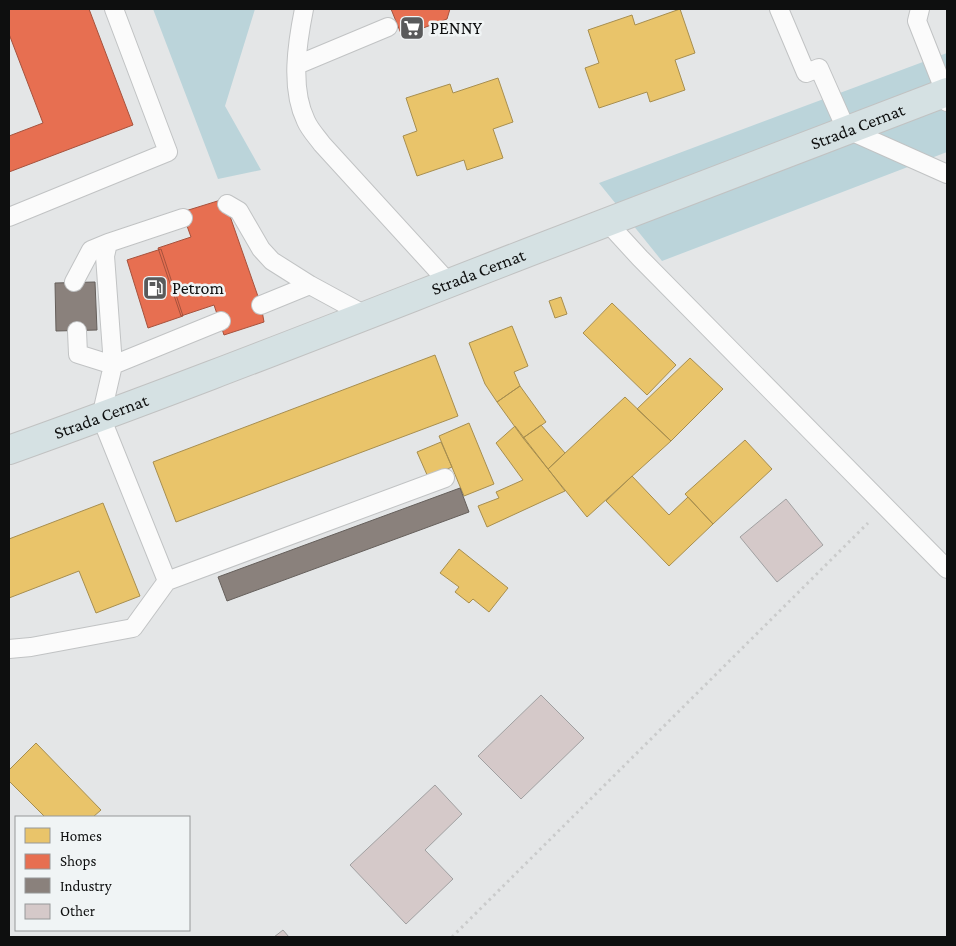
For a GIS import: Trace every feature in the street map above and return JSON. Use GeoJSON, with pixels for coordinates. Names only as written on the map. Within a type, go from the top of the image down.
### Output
{"type":"FeatureCollection","features":[{"type":"Feature","properties":{"kind":"main road","name":"Strada Cernat"},"geometry":{"type":"LineString","coordinates":[[9,450],[368,316],[846,130],[947,97]]}},
{"type":"Feature","properties":{"kind":"lane"},"geometry":{"type":"LineString","coordinates":[[9,217],[168,152],[114,9]]}},
{"type":"Feature","properties":{"kind":"lane"},"geometry":{"type":"LineString","coordinates":[[304,9],[300,26],[297,88],[306,121],[313,132],[449,283]]}},
{"type":"Feature","properties":{"kind":"lane"},"geometry":{"type":"LineString","coordinates":[[779,9],[806,73],[819,68],[846,130],[947,174]]}},
{"type":"Feature","properties":{"kind":"lane"},"geometry":{"type":"LineString","coordinates":[[916,13],[947,97]]}},
{"type":"Feature","properties":{"kind":"lane"},"geometry":{"type":"LineString","coordinates":[[297,65],[388,27]]}},
{"type":"Feature","properties":{"kind":"lane"},"geometry":{"type":"LineString","coordinates":[[227,204],[239,211],[261,249],[272,261],[310,285],[368,316]]}},
{"type":"Feature","properties":{"kind":"lane"},"geometry":{"type":"LineString","coordinates":[[74,282],[91,250],[183,218]]}},
{"type":"Feature","properties":{"kind":"lane"},"geometry":{"type":"LineString","coordinates":[[607,222],[647,265],[886,505],[947,569]]}},
{"type":"Feature","properties":{"kind":"lane"},"geometry":{"type":"LineString","coordinates":[[108,243],[105,256],[113,364],[101,417],[167,581]]}},
{"type":"Feature","properties":{"kind":"lane"},"geometry":{"type":"LineString","coordinates":[[261,305],[310,285]]}},
{"type":"Feature","properties":{"kind":"lane"},"geometry":{"type":"LineString","coordinates":[[76,331],[78,354],[113,364],[221,321]]}},
{"type":"Feature","properties":{"kind":"lane"},"geometry":{"type":"LineString","coordinates":[[9,649],[31,647],[133,628],[167,581],[445,478]]}},
{"type":"Feature","properties":{"kind":"path"},"geometry":{"type":"LineString","coordinates":[[452,937],[886,505]]}},
{"type":"Feature","properties":{"kind":"shaded area"},"geometry":{"type":"Polygon","coordinates":[[[153,9],[255,9],[225,106],[261,170],[218,179],[153,9]]]}},
{"type":"Feature","properties":{"kind":"shaded area"},"geometry":{"type":"Polygon","coordinates":[[[947,53],[947,152],[662,261],[599,183],[947,53]]]}},
{"type":"Feature","properties":{"kind":"building: Homes"},"geometry":{"type":"Polygon","coordinates":[[[680,9],[695,53],[675,60],[685,90],[650,102],[647,92],[599,108],[585,68],[599,63],[588,30],[632,15],[635,25],[680,9]]]}},
{"type":"Feature","properties":{"kind":"building: Homes"},"geometry":{"type":"Polygon","coordinates":[[[498,78],[513,122],[493,129],[503,158],[467,170],[464,160],[417,176],[403,136],[417,131],[406,98],[450,84],[453,93],[498,78]]]}},
{"type":"Feature","properties":{"kind":"building: Homes"},"geometry":{"type":"Polygon","coordinates":[[[561,297],[567,314],[555,318],[549,301],[561,297]]]}},
{"type":"Feature","properties":{"kind":"building: Homes"},"geometry":{"type":"Polygon","coordinates":[[[612,303],[676,365],[647,395],[583,333],[612,303]]]}},
{"type":"Feature","properties":{"kind":"building: Homes"},"geometry":{"type":"Polygon","coordinates":[[[512,326],[528,366],[514,372],[520,386],[497,402],[485,384],[469,343],[512,326]]]}},
{"type":"Feature","properties":{"kind":"building: Homes"},"geometry":{"type":"Polygon","coordinates":[[[435,355],[458,416],[176,522],[153,462],[435,355]]]}},
{"type":"Feature","properties":{"kind":"building: Homes"},"geometry":{"type":"Polygon","coordinates":[[[690,358],[723,389],[671,441],[637,409],[690,358]]]}},
{"type":"Feature","properties":{"kind":"building: Homes"},"geometry":{"type":"Polygon","coordinates":[[[520,386],[546,422],[523,438],[497,402],[520,386]]]}},
{"type":"Feature","properties":{"kind":"building: Homes"},"geometry":{"type":"Polygon","coordinates":[[[625,397],[671,441],[587,517],[548,469],[625,397]]]}},
{"type":"Feature","properties":{"kind":"building: Homes"},"geometry":{"type":"Polygon","coordinates":[[[469,423],[494,484],[464,496],[439,436],[469,423]]]}},
{"type":"Feature","properties":{"kind":"building: Homes"},"geometry":{"type":"Polygon","coordinates":[[[541,425],[565,453],[548,469],[523,438],[541,425]]]}},
{"type":"Feature","properties":{"kind":"building: Homes"},"geometry":{"type":"Polygon","coordinates":[[[515,426],[565,491],[487,527],[478,506],[499,498],[496,492],[523,480],[496,443],[515,426]]]}},
{"type":"Feature","properties":{"kind":"building: Homes"},"geometry":{"type":"Polygon","coordinates":[[[745,440],[772,469],[713,524],[685,494],[745,440]]]}},
{"type":"Feature","properties":{"kind":"building: Homes"},"geometry":{"type":"Polygon","coordinates":[[[441,442],[452,467],[428,477],[417,452],[441,442]]]}},
{"type":"Feature","properties":{"kind":"building: Homes"},"geometry":{"type":"Polygon","coordinates":[[[632,476],[669,515],[688,497],[713,524],[669,566],[606,501],[632,476]]]}},
{"type":"Feature","properties":{"kind":"building: Homes"},"geometry":{"type":"Polygon","coordinates":[[[103,503],[140,596],[96,613],[79,571],[9,598],[9,539],[103,503]]]}},
{"type":"Feature","properties":{"kind":"building: Homes"},"geometry":{"type":"Polygon","coordinates":[[[459,549],[508,588],[489,612],[473,599],[469,603],[455,592],[459,587],[440,573],[459,549]]]}},
{"type":"Feature","properties":{"kind":"building: Homes"},"geometry":{"type":"Polygon","coordinates":[[[36,743],[101,810],[94,816],[44,816],[9,781],[9,770],[36,743]]]}},
{"type":"Feature","properties":{"kind":"building: Shops"},"geometry":{"type":"Polygon","coordinates":[[[9,9],[89,9],[133,125],[9,172],[9,136],[43,123],[9,34],[9,9]]]}},
{"type":"Feature","properties":{"kind":"building: Shops","name":"PENNY"},"geometry":{"type":"Polygon","coordinates":[[[391,9],[450,9],[447,19],[402,36],[391,9]]]}},
{"type":"Feature","properties":{"kind":"building: Shops"},"geometry":{"type":"Polygon","coordinates":[[[224,199],[261,305],[264,322],[224,335],[214,305],[181,316],[158,248],[191,237],[182,212],[224,199]]]}},
{"type":"Feature","properties":{"kind":"building: Shops","name":"Petrom"},"geometry":{"type":"Polygon","coordinates":[[[161,249],[183,316],[148,328],[127,260],[161,249]]]}},
{"type":"Feature","properties":{"kind":"building: Industry"},"geometry":{"type":"Polygon","coordinates":[[[95,282],[97,330],[56,331],[55,283],[95,282]]]}},
{"type":"Feature","properties":{"kind":"building: Industry"},"geometry":{"type":"Polygon","coordinates":[[[460,488],[469,512],[227,601],[218,577],[460,488]]]}},
{"type":"Feature","properties":{"kind":"building: Other"},"geometry":{"type":"Polygon","coordinates":[[[786,499],[823,545],[777,582],[740,537],[786,499]]]}},
{"type":"Feature","properties":{"kind":"building: Other"},"geometry":{"type":"Polygon","coordinates":[[[541,695],[584,738],[521,799],[478,756],[541,695]]]}},
{"type":"Feature","properties":{"kind":"building: Other"},"geometry":{"type":"Polygon","coordinates":[[[435,785],[462,814],[425,850],[453,879],[406,924],[350,865],[435,785]]]}},
{"type":"Feature","properties":{"kind":"building: Other"},"geometry":{"type":"Polygon","coordinates":[[[283,930],[289,937],[274,937],[283,930]]]}},
{"type":"Feature","properties":{"kind":"place","name":"PENNY"},"geometry":{"type":"Point","coordinates":[412,28]}},
{"type":"Feature","properties":{"kind":"place","name":"Petrom"},"geometry":{"type":"Point","coordinates":[155,288]}}]}
